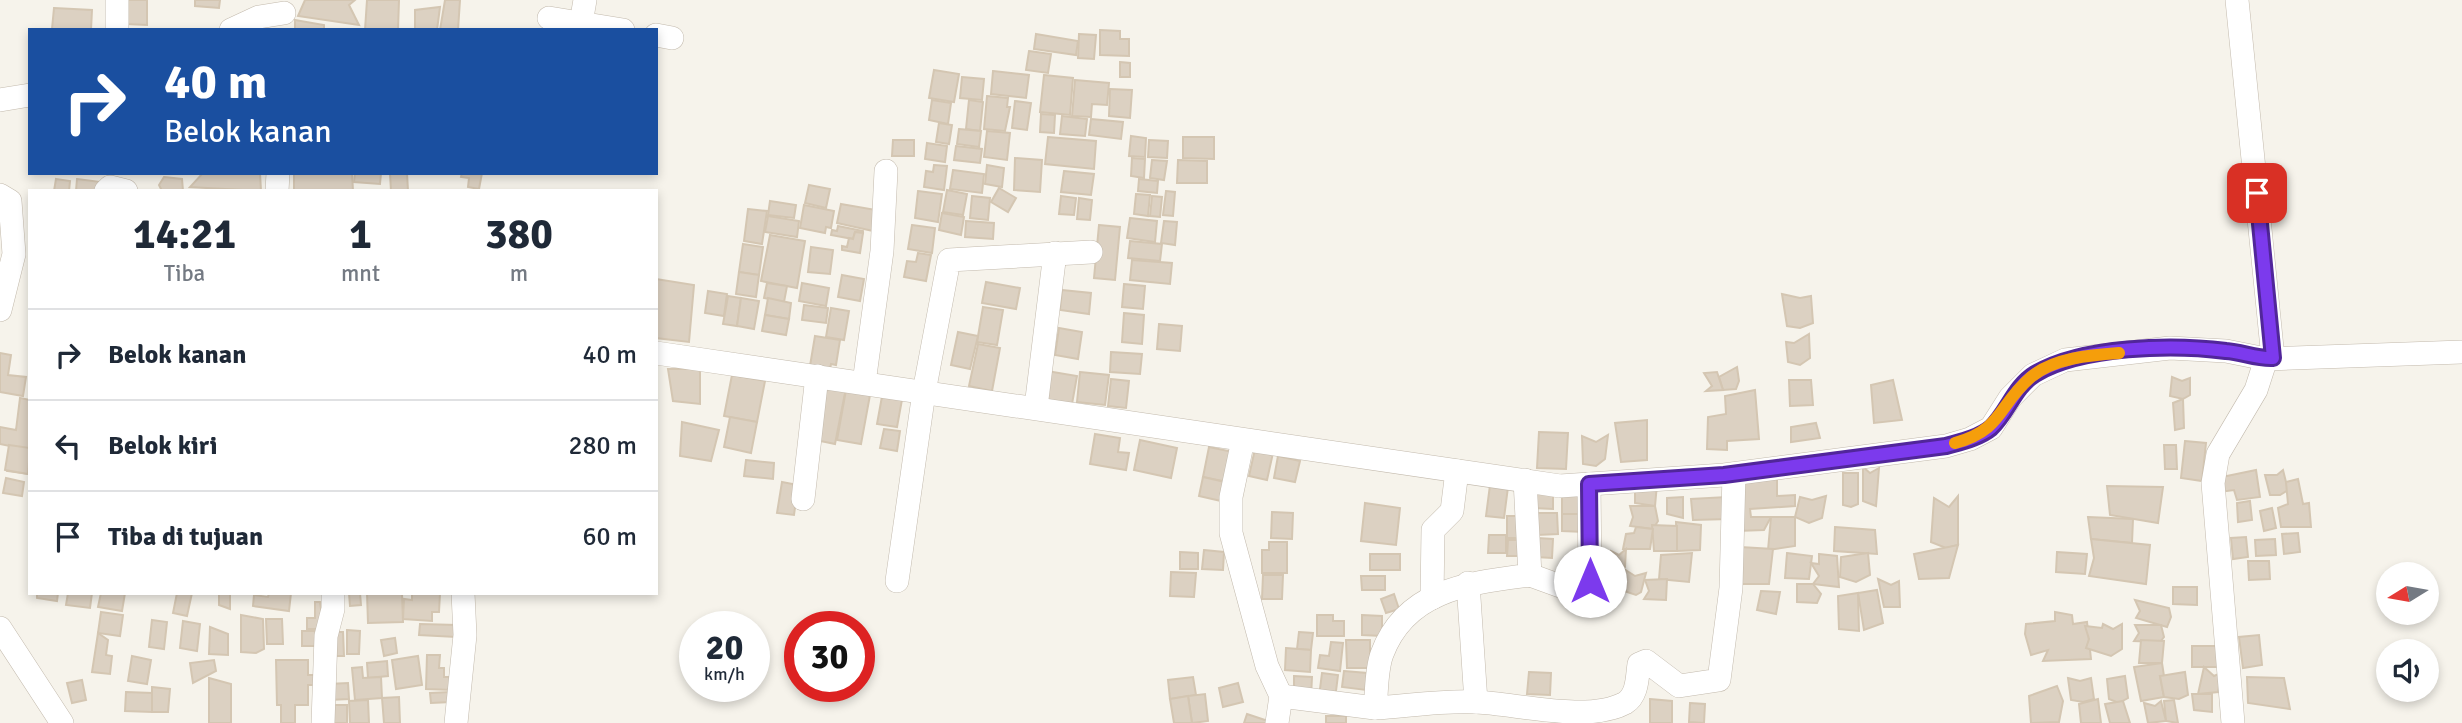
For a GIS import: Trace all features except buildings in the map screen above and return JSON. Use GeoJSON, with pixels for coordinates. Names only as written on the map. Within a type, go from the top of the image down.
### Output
{"type":"FeatureCollection","features":[{"type":"Feature","properties":{"kind":"street"},"geometry":{"type":"LineString","coordinates":[[117,0],[117,28]]}},
{"type":"Feature","properties":{"kind":"street"},"geometry":{"type":"LineString","coordinates":[[581,23],[585,0]]}},
{"type":"Feature","properties":{"kind":"street"},"geometry":{"type":"LineString","coordinates":[[2233,723],[2213,483],[2218,454],[2265,369],[2237,0]]}},
{"type":"Feature","properties":{"kind":"street"},"geometry":{"type":"LineString","coordinates":[[235,28],[259,17],[285,14]]}},
{"type":"Feature","properties":{"kind":"street"},"geometry":{"type":"LineString","coordinates":[[549,16],[611,28]]}},
{"type":"Feature","properties":{"kind":"street"},"geometry":{"type":"LineString","coordinates":[[0,100],[28,94]]}},
{"type":"Feature","properties":{"kind":"street"},"geometry":{"type":"LineString","coordinates":[[864,383],[882,251],[886,171]]}},
{"type":"Feature","properties":{"kind":"street"},"geometry":{"type":"LineString","coordinates":[[0,195],[10,201],[15,242],[0,310]]}},
{"type":"Feature","properties":{"kind":"street"},"geometry":{"type":"LineString","coordinates":[[897,581],[924,392],[950,259],[1091,252]]}},
{"type":"Feature","properties":{"kind":"street"},"geometry":{"type":"LineString","coordinates":[[1036,407],[1055,253]]}},
{"type":"Feature","properties":{"kind":"street"},"geometry":{"type":"LineString","coordinates":[[658,353],[1560,486],[1734,474],[1946,446],[1970,439],[1991,428],[2010,398],[2033,375],[2065,360],[2171,348],[2226,351],[2265,369],[2462,352]]}},
{"type":"Feature","properties":{"kind":"street"},"geometry":{"type":"LineString","coordinates":[[803,499],[817,376]]}},
{"type":"Feature","properties":{"kind":"street"},"geometry":{"type":"LineString","coordinates":[[1243,440],[1231,497],[1231,533],[1267,666],[1281,696],[1277,723]]}},
{"type":"Feature","properties":{"kind":"street"},"geometry":{"type":"LineString","coordinates":[[1432,598],[1433,530],[1452,511],[1457,471]]}},
{"type":"Feature","properties":{"kind":"street"},"geometry":{"type":"LineString","coordinates":[[1281,696],[1375,708],[1476,702],[1542,711],[1605,710],[1627,702],[1634,694],[1639,664],[1646,661],[1679,686],[1719,680],[1731,588],[1734,474]]}},
{"type":"Feature","properties":{"kind":"street"},"geometry":{"type":"LineString","coordinates":[[1525,480],[1530,575]]}},
{"type":"Feature","properties":{"kind":"street"},"geometry":{"type":"LineString","coordinates":[[1375,708],[1381,655],[1407,613],[1432,598],[1468,583],[1530,575],[1574,591],[1587,586],[1590,581],[1589,484]]}},
{"type":"Feature","properties":{"kind":"street"},"geometry":{"type":"LineString","coordinates":[[1468,583],[1476,702]]}},
{"type":"Feature","properties":{"kind":"street"},"geometry":{"type":"LineString","coordinates":[[323,723],[326,636],[333,595]]}},
{"type":"Feature","properties":{"kind":"street"},"geometry":{"type":"LineString","coordinates":[[456,723],[464,649],[463,595]]}},
{"type":"Feature","properties":{"kind":"street"},"geometry":{"type":"LineString","coordinates":[[0,628],[62,723]]}},
{"type":"Feature","properties":{"kind":"slow traffic"},"geometry":{"type":"LineString","coordinates":[[1955,443],[1991,428],[2010,398],[2033,375],[2065,360],[2119,353]]}},
{"type":"Feature","properties":{"kind":"route"},"geometry":{"type":"LineString","coordinates":[[1590,581],[1589,484],[1724,475],[1946,446],[1970,439],[1991,428],[2010,398],[2033,375],[2065,360],[2171,348],[2226,351],[2273,358],[2257,193]]}}]}
